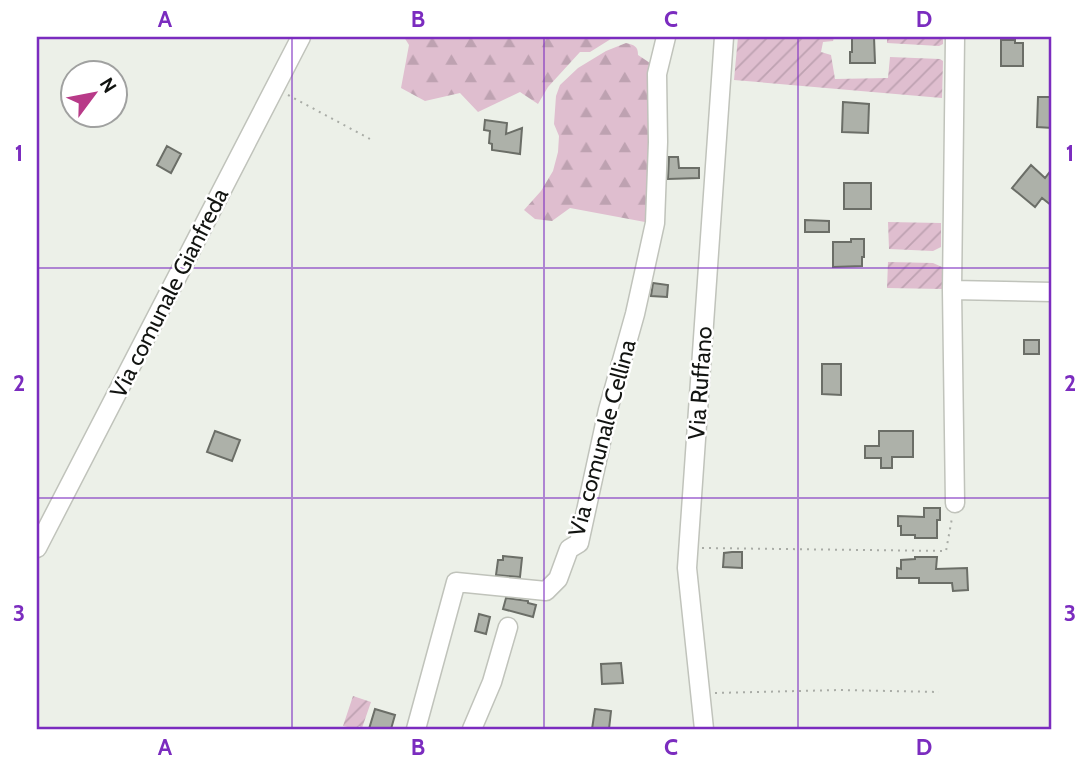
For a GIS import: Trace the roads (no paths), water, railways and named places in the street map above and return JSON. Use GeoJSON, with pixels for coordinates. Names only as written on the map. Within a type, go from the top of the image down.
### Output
{"type":"FeatureCollection","features":[{"type":"Feature","properties":{"kind":"street","name":"Via comunale Gianfreda"},"geometry":{"type":"LineString","coordinates":[[37,548],[301,37]]}},
{"type":"Feature","properties":{"kind":"street","name":"Via comunale Cellina"},"geometry":{"type":"LineString","coordinates":[[416,729],[456,582],[545,591],[558,579],[569,549],[579,543],[608,410],[635,314],[655,223],[657,74],[666,37]]}},
{"type":"Feature","properties":{"kind":"street","name":"Via Ruffano"},"geometry":{"type":"LineString","coordinates":[[705,729],[687,568],[724,37]]}},
{"type":"Feature","properties":{"kind":"street"},"geometry":{"type":"LineString","coordinates":[[955,37],[951,290],[956,503]]}},
{"type":"Feature","properties":{"kind":"street"},"geometry":{"type":"LineString","coordinates":[[951,290],[1052,292]]}},
{"type":"Feature","properties":{"kind":"street"},"geometry":{"type":"LineString","coordinates":[[472,729],[492,682],[508,627]]}}]}
